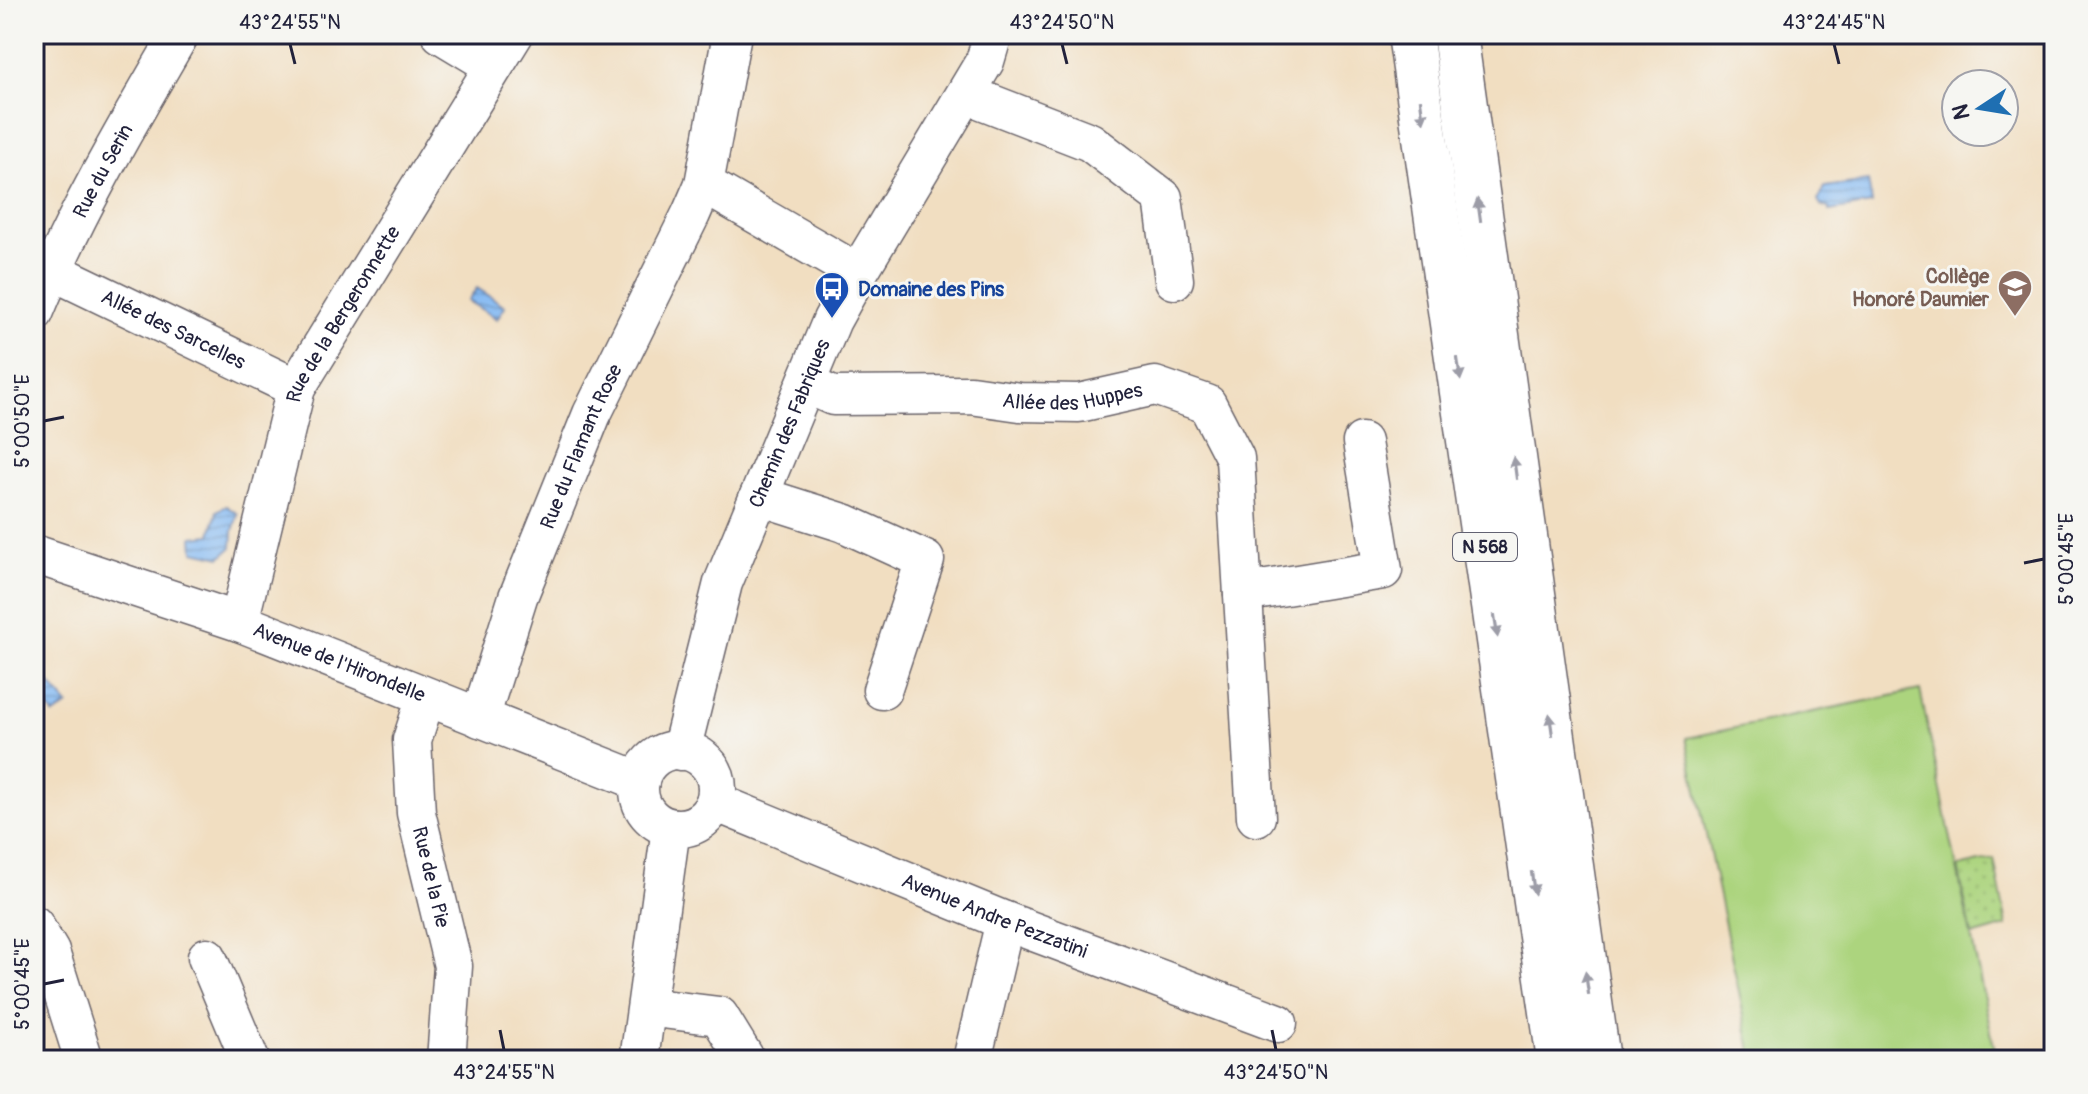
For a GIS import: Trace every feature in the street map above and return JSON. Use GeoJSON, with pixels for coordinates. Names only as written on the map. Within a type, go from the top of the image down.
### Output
{"type":"FeatureCollection","features":[{"type":"Feature","properties":{"kind":"highway","name":"N 568"},"geometry":{"type":"LineString","coordinates":[[1410,34],[1559,1060]]}},
{"type":"Feature","properties":{"kind":"highway","name":"N 568"},"geometry":{"type":"LineString","coordinates":[[1455,34],[1598,1060]]}},
{"type":"Feature","properties":{"kind":"street","name":"Rue du Serin"},"geometry":{"type":"LineString","coordinates":[[34,313],[51,270],[107,160],[180,34]]}},
{"type":"Feature","properties":{"kind":"street"},"geometry":{"type":"LineString","coordinates":[[441,34],[494,66]]}},
{"type":"Feature","properties":{"kind":"street","name":"Rue de la Bergeronnette"},"geometry":{"type":"LineString","coordinates":[[239,622],[296,388],[514,34]]}},
{"type":"Feature","properties":{"kind":"street","name":"Rue du Flamant Rose"},"geometry":{"type":"LineString","coordinates":[[480,718],[518,597],[592,414],[704,184],[732,34]]}},
{"type":"Feature","properties":{"kind":"street","name":"Chemin des Fabriques"},"geometry":{"type":"LineString","coordinates":[[681,751],[723,583],[832,320],[985,61],[993,34]]}},
{"type":"Feature","properties":{"kind":"street"},"geometry":{"type":"LineString","coordinates":[[966,94],[1090,142],[1163,198],[1174,280]]}},
{"type":"Feature","properties":{"kind":"street"},"geometry":{"type":"LineString","coordinates":[[704,184],[858,273]]}},
{"type":"Feature","properties":{"kind":"street","name":"Allée des Sarcelles"},"geometry":{"type":"LineString","coordinates":[[51,270],[296,388]]}},
{"type":"Feature","properties":{"kind":"street","name":"Allée des Huppes"},"geometry":{"type":"LineString","coordinates":[[806,384],[833,396],[971,395],[1020,402],[1079,403],[1155,386],[1207,404],[1235,458],[1256,817]]}},
{"type":"Feature","properties":{"kind":"street"},"geometry":{"type":"LineString","coordinates":[[1243,593],[1383,570],[1362,442]]}},
{"type":"Feature","properties":{"kind":"street"},"geometry":{"type":"LineString","coordinates":[[759,496],[844,523],[925,560],[882,690]]}},
{"type":"Feature","properties":{"kind":"street","name":"Avenue de l'Hirondelle"},"geometry":{"type":"LineString","coordinates":[[34,554],[239,622],[640,781]]}},
{"type":"Feature","properties":{"kind":"street","name":"Rue de la Pie"},"geometry":{"type":"LineString","coordinates":[[426,697],[412,740],[416,813],[453,966],[446,1060]]}},
{"type":"Feature","properties":{"kind":"street"},"geometry":{"type":"LineString","coordinates":[[681,751],[702,759],[715,778],[717,790],[715,802],[703,820],[693,825],[671,828],[649,816],[643,806],[640,781],[644,771],[659,755],[681,751]]}},
{"type":"Feature","properties":{"kind":"street","name":"Avenue Andre Pezzatini"},"geometry":{"type":"LineString","coordinates":[[715,802],[1005,921],[1278,1023]]}},
{"type":"Feature","properties":{"kind":"street"},"geometry":{"type":"LineString","coordinates":[[639,1060],[671,828]]}},
{"type":"Feature","properties":{"kind":"street"},"geometry":{"type":"LineString","coordinates":[[972,1060],[1005,921]]}},
{"type":"Feature","properties":{"kind":"street"},"geometry":{"type":"LineString","coordinates":[[34,925],[50,952],[84,1060]]}},
{"type":"Feature","properties":{"kind":"street"},"geometry":{"type":"LineString","coordinates":[[207,957],[250,1060]]}},
{"type":"Feature","properties":{"kind":"street"},"geometry":{"type":"LineString","coordinates":[[647,1011],[662,1009],[719,1016],[746,1060]]}},
{"type":"Feature","properties":{"kind":"green space"},"geometry":{"type":"Polygon","coordinates":[[[1920,690],[1995,1051],[1956,1060],[1753,1060],[1686,738],[1920,690]]]}},
{"type":"Feature","properties":{"kind":"green space"},"geometry":{"type":"Polygon","coordinates":[[[1994,859],[2007,926],[1972,936],[1958,867],[1994,859]]]}},
{"type":"Feature","properties":{"kind":"water"},"geometry":{"type":"Polygon","coordinates":[[[1868,181],[1872,204],[1829,211],[1818,201],[1825,187],[1868,181]]]}},
{"type":"Feature","properties":{"kind":"water"},"geometry":{"type":"Polygon","coordinates":[[[477,288],[505,306],[497,319],[468,301],[477,288]]]}},
{"type":"Feature","properties":{"kind":"water"},"geometry":{"type":"Polygon","coordinates":[[[226,506],[238,514],[232,547],[221,557],[194,551],[193,537],[211,535],[217,511],[226,506]]]}},
{"type":"Feature","properties":{"kind":"water"},"geometry":{"type":"Polygon","coordinates":[[[45,678],[68,705],[54,715],[34,691],[34,686],[45,678]]]}},
{"type":"Feature","properties":{"kind":"place","name":"Collège Honoré Daumier"},"geometry":{"type":"Point","coordinates":[2015,318]}},
{"type":"Feature","properties":{"kind":"place","name":"Domaine des Pins"},"geometry":{"type":"Point","coordinates":[832,320]}}]}
